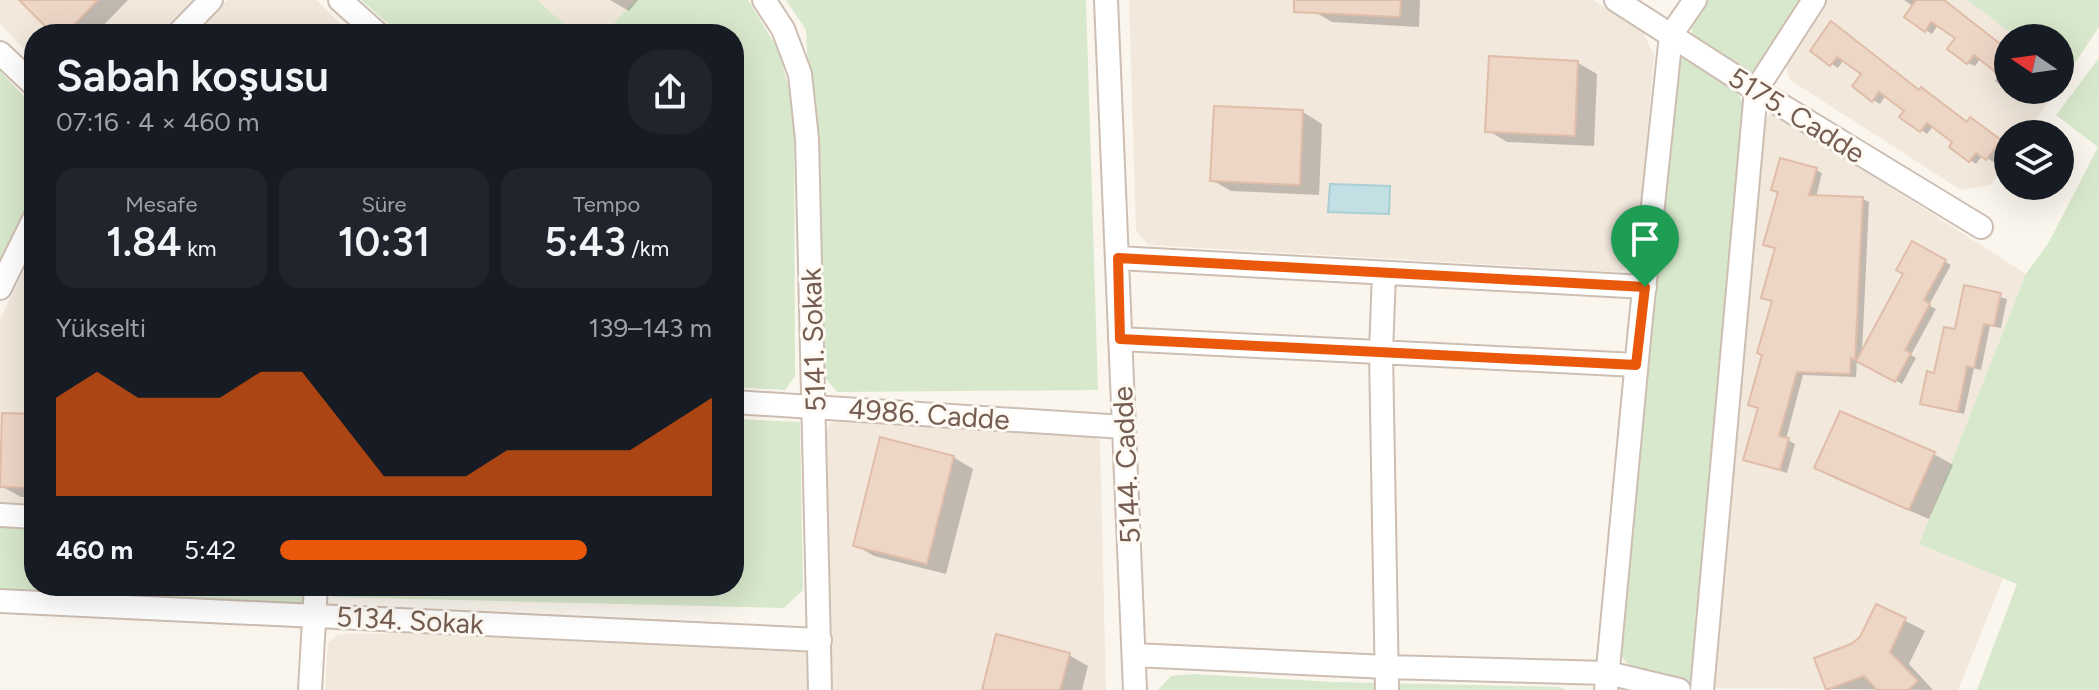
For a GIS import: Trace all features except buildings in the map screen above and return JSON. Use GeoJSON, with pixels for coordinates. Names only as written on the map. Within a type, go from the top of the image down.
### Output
{"type":"FeatureCollection","features":[{"type":"Feature","properties":{"kind":"street"},"geometry":{"type":"LineString","coordinates":[[188,24],[211,0]]}},
{"type":"Feature","properties":{"kind":"street"},"geometry":{"type":"LineString","coordinates":[[340,0],[367,24]]}},
{"type":"Feature","properties":{"kind":"street","name":"5141. Sokak"},"geometry":{"type":"LineString","coordinates":[[764,0],[783,29],[800,74],[807,139],[820,690]]}},
{"type":"Feature","properties":{"kind":"street","name":"5144. Cadde"},"geometry":{"type":"LineString","coordinates":[[1106,0],[1135,690]]}},
{"type":"Feature","properties":{"kind":"street","name":"5175. Cadde"},"geometry":{"type":"LineString","coordinates":[[1616,0],[1756,90],[1981,227]]}},
{"type":"Feature","properties":{"kind":"street"},"geometry":{"type":"LineString","coordinates":[[1607,682],[1671,35],[1695,0]]}},
{"type":"Feature","properties":{"kind":"street"},"geometry":{"type":"LineString","coordinates":[[1702,690],[1756,90],[1814,0]]}},
{"type":"Feature","properties":{"kind":"street"},"geometry":{"type":"LineString","coordinates":[[0,53],[24,76]]}},
{"type":"Feature","properties":{"kind":"street"},"geometry":{"type":"LineString","coordinates":[[0,288],[24,239]]}},
{"type":"Feature","properties":{"kind":"street"},"geometry":{"type":"LineString","coordinates":[[1118,258],[1645,287]]}},
{"type":"Feature","properties":{"kind":"street"},"geometry":{"type":"LineString","coordinates":[[1384,273],[1381,352],[1387,679]]}},
{"type":"Feature","properties":{"kind":"street"},"geometry":{"type":"LineString","coordinates":[[1120,339],[1636,365]]}},
{"type":"Feature","properties":{"kind":"street","name":"4986. Cadde"},"geometry":{"type":"LineString","coordinates":[[744,402],[1124,427]]}},
{"type":"Feature","properties":{"kind":"street"},"geometry":{"type":"LineString","coordinates":[[0,515],[24,516]]}},
{"type":"Feature","properties":{"kind":"street"},"geometry":{"type":"LineString","coordinates":[[310,690],[315,596]]}},
{"type":"Feature","properties":{"kind":"street","name":"5134. Sokak"},"geometry":{"type":"LineString","coordinates":[[0,601],[820,640]]}},
{"type":"Feature","properties":{"kind":"street"},"geometry":{"type":"LineString","coordinates":[[1134,655],[1387,679],[1607,682],[1679,690]]}},
{"type":"Feature","properties":{"kind":"shaded area"},"geometry":{"type":"Polygon","coordinates":[[[0,0],[198,0],[175,24],[24,24],[24,49],[0,24],[0,0]]]}},
{"type":"Feature","properties":{"kind":"shaded area"},"geometry":{"type":"Polygon","coordinates":[[[228,0],[316,0],[341,24],[203,24],[228,0]]]}},
{"type":"Feature","properties":{"kind":"shaded area"},"geometry":{"type":"Polygon","coordinates":[[[537,0],[635,0],[613,24],[564,24],[537,0]]]}},
{"type":"Feature","properties":{"kind":"shaded area"},"geometry":{"type":"Polygon","coordinates":[[[1129,0],[1593,0],[1643,32],[1654,55],[1637,259],[1620,272],[1149,245],[1136,231],[1129,0]]]}},
{"type":"Feature","properties":{"kind":"shaded area"},"geometry":{"type":"Polygon","coordinates":[[[1824,0],[1967,0],[1999,24],[1994,24],[1994,104],[2047,104],[2036,120],[1994,120],[1994,181],[1991,185],[1961,190],[1790,80],[1784,59],[1824,0]]]}},
{"type":"Feature","properties":{"kind":"shaded area"},"geometry":{"type":"Polygon","coordinates":[[[1773,112],[2026,274],[1919,544],[2003,578],[1958,690],[1712,688],[1762,122],[1773,112]]]}},
{"type":"Feature","properties":{"kind":"shaded area"},"geometry":{"type":"Polygon","coordinates":[[[24,270],[24,505],[0,504],[0,319],[24,270]]]}},
{"type":"Feature","properties":{"kind":"shaded area"},"geometry":{"type":"Polygon","coordinates":[[[832,421],[1086,433],[1100,440],[1106,690],[828,690],[823,434],[832,421]]]}},
{"type":"Feature","properties":{"kind":"shaded area"},"geometry":{"type":"Polygon","coordinates":[[[434,633],[800,645],[811,654],[811,690],[325,690],[328,643],[338,634],[434,633]]]}},
{"type":"Feature","properties":{"kind":"green space"},"geometry":{"type":"Polygon","coordinates":[[[361,0],[537,0],[564,24],[389,24],[361,0]]]}},
{"type":"Feature","properties":{"kind":"green space"},"geometry":{"type":"Polygon","coordinates":[[[635,0],[748,0],[779,51],[794,107],[795,376],[785,390],[744,388],[744,24],[613,24],[635,0]]]}},
{"type":"Feature","properties":{"kind":"green space"},"geometry":{"type":"Polygon","coordinates":[[[786,0],[1086,0],[1098,390],[837,392],[822,374],[806,30],[786,0]]]}},
{"type":"Feature","properties":{"kind":"green space"},"geometry":{"type":"Polygon","coordinates":[[[1704,0],[1801,0],[1753,74],[1744,77],[1692,33],[1691,24],[1704,0]]]}},
{"type":"Feature","properties":{"kind":"green space"},"geometry":{"type":"Polygon","coordinates":[[[1967,0],[2099,0],[2099,27],[2074,64],[2074,24],[1999,24],[1967,0]]]}},
{"type":"Feature","properties":{"kind":"green space"},"geometry":{"type":"Polygon","coordinates":[[[1688,57],[1738,94],[1746,108],[1691,686],[1641,673],[1632,668],[1619,652],[1670,76],[1679,59],[1688,57]]]}},
{"type":"Feature","properties":{"kind":"green space"},"geometry":{"type":"Polygon","coordinates":[[[2099,58],[2099,690],[1977,690],[2017,584],[1919,544],[2026,274],[2049,242],[2071,200],[2074,200],[2074,194],[2098,147],[2074,129],[2074,120],[2063,120],[2056,115],[2064,104],[2074,104],[2074,91],[2099,58]]]}},
{"type":"Feature","properties":{"kind":"green space"},"geometry":{"type":"Polygon","coordinates":[[[0,71],[24,96],[24,228],[0,279],[0,71]]]}},
{"type":"Feature","properties":{"kind":"green space"},"geometry":{"type":"Polygon","coordinates":[[[744,419],[800,422],[803,590],[784,608],[333,597],[744,596],[744,419]]]}},
{"type":"Feature","properties":{"kind":"green space"},"geometry":{"type":"Polygon","coordinates":[[[0,524],[24,525],[24,591],[0,590],[0,524]]]}},
{"type":"Feature","properties":{"kind":"green space"},"geometry":{"type":"Polygon","coordinates":[[[107,596],[305,596],[304,607],[107,596]]]}},
{"type":"Feature","properties":{"kind":"green space"},"geometry":{"type":"Polygon","coordinates":[[[1194,674],[1333,682],[1559,687],[1566,690],[1158,690],[1171,676],[1194,674]]]}},
{"type":"Feature","properties":{"kind":"water"},"geometry":{"type":"Polygon","coordinates":[[[1330,184],[1390,186],[1389,214],[1328,212],[1330,184]]]}},
{"type":"Feature","properties":{"kind":"route"},"geometry":{"type":"LineString","coordinates":[[1118,258],[1645,287],[1636,365],[1120,339],[1118,258]]}}]}
